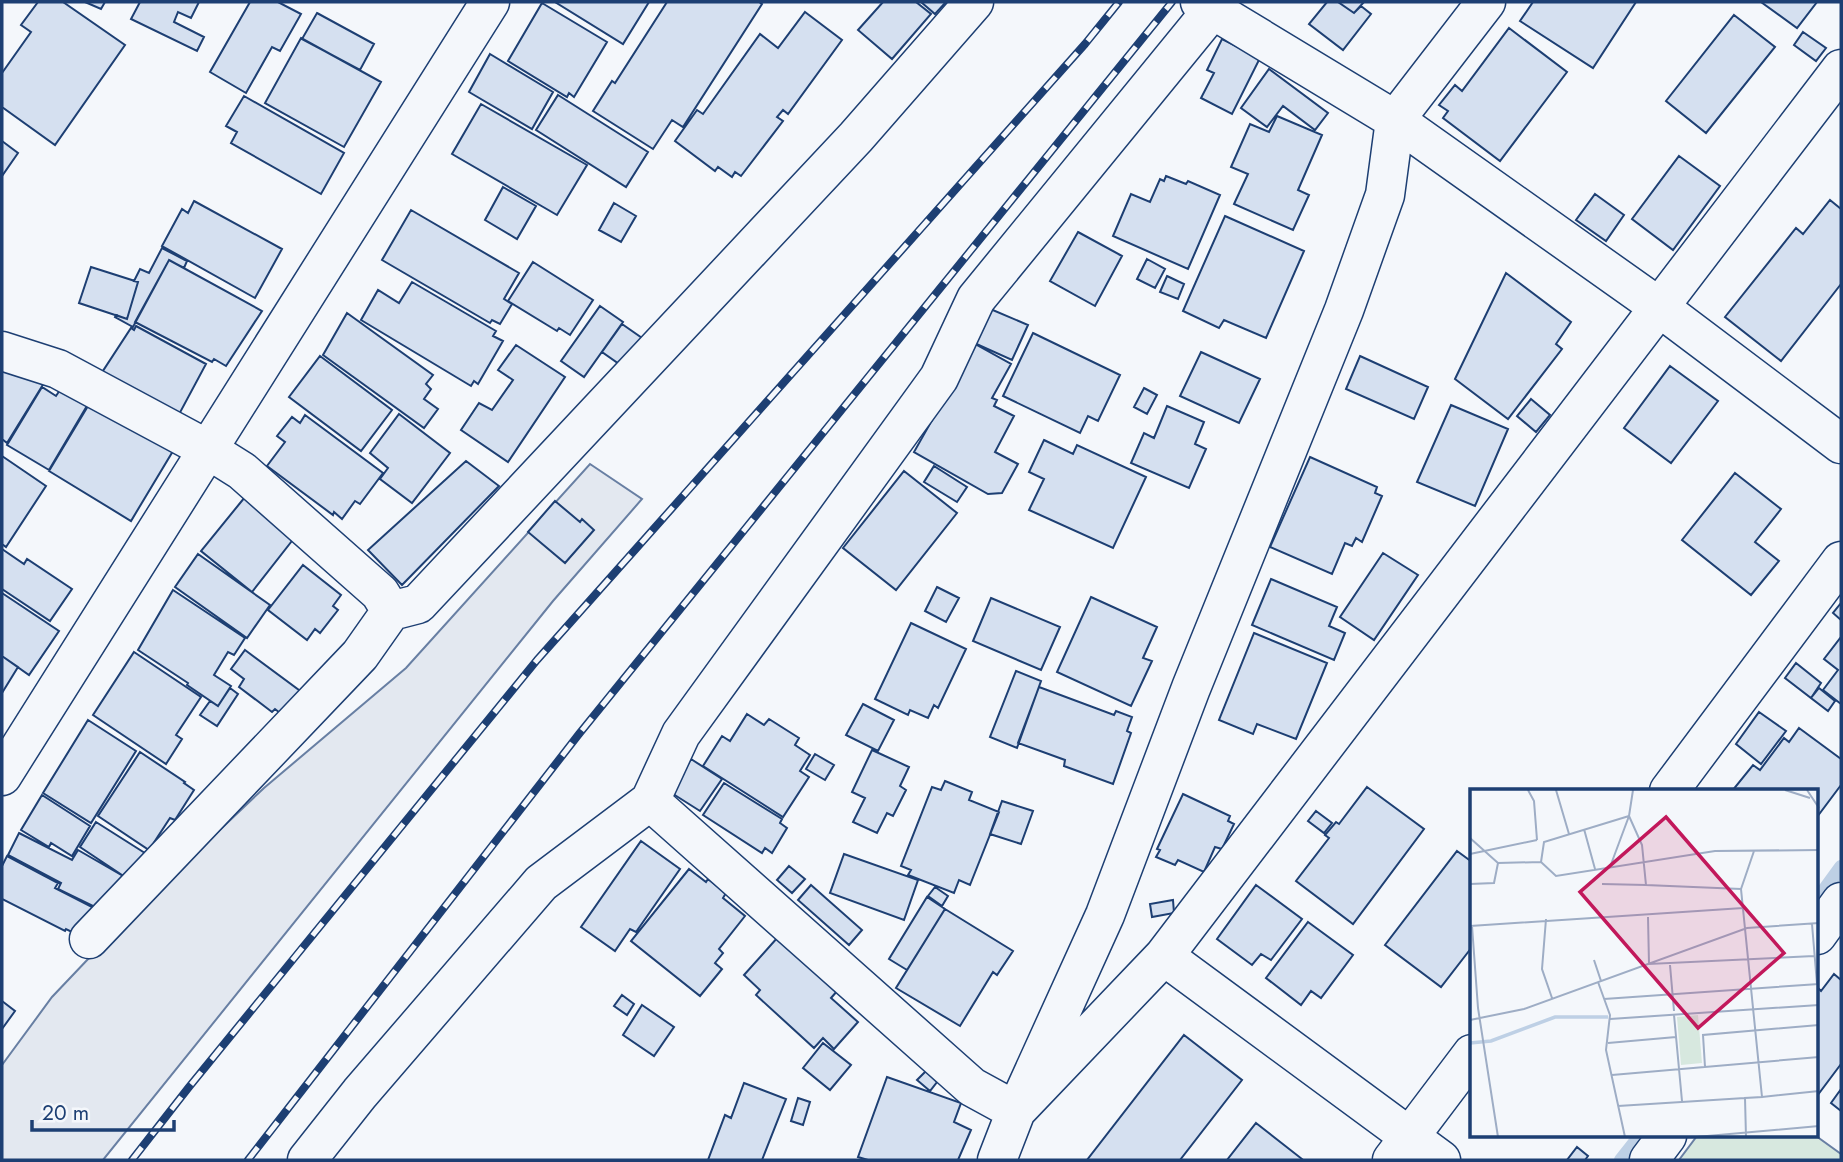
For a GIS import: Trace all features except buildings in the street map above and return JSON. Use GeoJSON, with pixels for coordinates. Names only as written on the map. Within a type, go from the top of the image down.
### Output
{"type":"FeatureCollection","features":[{"type":"Feature","properties":{"kind":"street"},"geometry":{"type":"LineString","coordinates":[[4,767],[490,2]]}},
{"type":"Feature","properties":{"kind":"street"},"geometry":{"type":"LineString","coordinates":[[89,939],[360,655],[391,611],[418,604],[856,137],[974,2]]}},
{"type":"Feature","properties":{"kind":"street"},"geometry":{"type":"LineString","coordinates":[[996,1160],[1105,915],[1191,688],[1344,310],[1385,195],[1395,120],[1486,2]]}},
{"type":"Feature","properties":{"kind":"street"},"geometry":{"type":"LineString","coordinates":[[307,1160],[359,1093],[541,883],[650,802],[681,734],[939,377],[976,299],[1207,6],[1395,120],[1659,307],[1841,444]]}},
{"type":"Feature","properties":{"kind":"street"},"geometry":{"type":"LineString","coordinates":[[1016,1111],[1164,956],[1841,69]]}},
{"type":"Feature","properties":{"kind":"street"},"geometry":{"type":"LineString","coordinates":[[2,352],[58,369],[207,449],[242,471],[340,555],[380,593],[391,611]]}},
{"type":"Feature","properties":{"kind":"street"},"geometry":{"type":"LineString","coordinates":[[1670,789],[1841,561]]}},
{"type":"Feature","properties":{"kind":"street"},"geometry":{"type":"LineString","coordinates":[[650,802],[972,1087],[1016,1111]]}},
{"type":"Feature","properties":{"kind":"street"},"geometry":{"type":"LineString","coordinates":[[1818,934],[1841,902]]}},
{"type":"Feature","properties":{"kind":"street"},"geometry":{"type":"LineString","coordinates":[[1164,956],[1401,1149],[1441,1160]]}},
{"type":"Feature","properties":{"kind":"street"},"geometry":{"type":"LineString","coordinates":[[1401,1149],[1470,1057]]}},
{"type":"Feature","properties":{"kind":"street"},"geometry":{"type":"LineString","coordinates":[[1648,1160],[1665,1138]]}},
{"type":"Feature","properties":{"kind":"shaded area"},"geometry":{"type":"Polygon","coordinates":[[[590,464],[642,499],[553,601],[103,1160],[2,1160],[2,1065],[52,997],[128,917],[264,788],[406,668],[590,464]]]}},
{"type":"Feature","properties":{"kind":"shaded area"},"geometry":{"type":"Polygon","coordinates":[[[1818,1137],[1841,1154],[1841,1160],[1679,1160],[1696,1138],[1818,1137]]]}},
{"type":"Feature","properties":{"kind":"waterway"},"geometry":{"type":"LineString","coordinates":[[1818,899],[1841,867]]}},
{"type":"Feature","properties":{"kind":"waterway"},"geometry":{"type":"LineString","coordinates":[[1621,1160],[1638,1138]]}},
{"type":"Feature","properties":{"kind":"railway"},"geometry":{"type":"LineString","coordinates":[[132,1160],[537,660],[1085,44],[1119,2]]}},
{"type":"Feature","properties":{"kind":"railway"},"geometry":{"type":"LineString","coordinates":[[248,1160],[579,734],[1172,2]]}}]}
